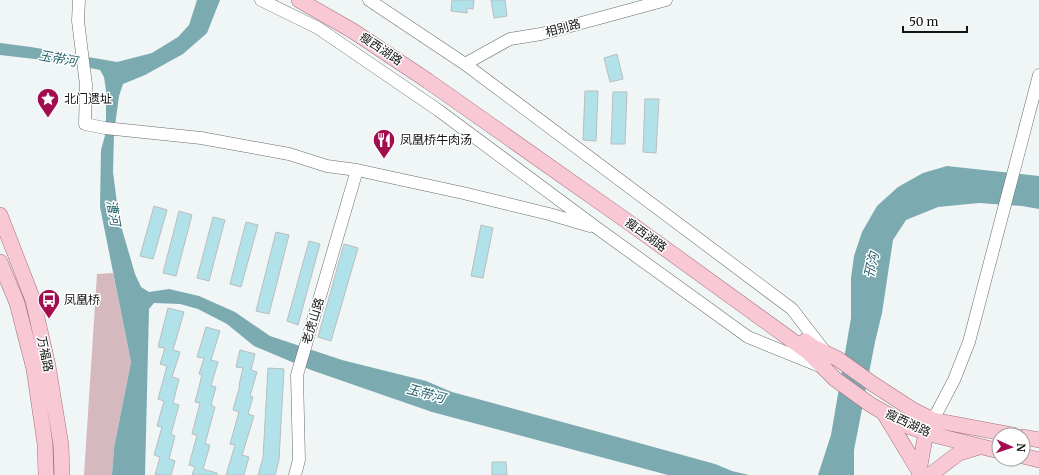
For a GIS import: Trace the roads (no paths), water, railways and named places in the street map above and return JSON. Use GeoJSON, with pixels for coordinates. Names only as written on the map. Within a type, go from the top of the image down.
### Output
{"type":"FeatureCollection","features":[{"type":"Feature","properties":{"kind":"main road","name":"瘦西湖路"},"geometry":{"type":"LineString","coordinates":[[299,0],[353,31],[428,81],[808,352],[829,360],[873,384],[913,410],[931,429],[991,449]]}},
{"type":"Feature","properties":{"kind":"main road","name":"瘦西湖路"},"geometry":{"type":"LineString","coordinates":[[320,0],[340,11],[429,71],[813,347],[829,360],[835,379],[878,408],[910,427],[991,433]]}},
{"type":"Feature","properties":{"kind":"main road","name":"万福路"},"geometry":{"type":"LineString","coordinates":[[0,214],[34,300],[50,374],[61,445],[62,475]]}},
{"type":"Feature","properties":{"kind":"main road","name":"万福路"},"geometry":{"type":"LineString","coordinates":[[0,262],[17,304],[34,369],[45,444],[46,475]]}},
{"type":"Feature","properties":{"kind":"main road"},"geometry":{"type":"LineString","coordinates":[[878,408],[924,474]]}},
{"type":"Feature","properties":{"kind":"main road"},"geometry":{"type":"LineString","coordinates":[[924,474],[931,429]]}},
{"type":"Feature","properties":{"kind":"main road"},"geometry":{"type":"LineString","coordinates":[[924,474],[959,453],[982,447]]}},
{"type":"Feature","properties":{"kind":"street"},"geometry":{"type":"LineString","coordinates":[[79,0],[78,21],[86,85],[85,124],[105,128],[118,128],[202,138],[289,154],[327,166],[357,170],[463,192],[550,214],[597,228]]}},
{"type":"Feature","properties":{"kind":"street"},"geometry":{"type":"LineString","coordinates":[[261,0],[318,28],[438,110],[597,228],[748,337],[829,360]]}},
{"type":"Feature","properties":{"kind":"street"},"geometry":{"type":"LineString","coordinates":[[369,0],[465,64],[792,309],[829,360]]}},
{"type":"Feature","properties":{"kind":"street","name":"相别路"},"geometry":{"type":"LineString","coordinates":[[465,64],[510,39],[541,34],[666,0]]}},
{"type":"Feature","properties":{"kind":"street"},"geometry":{"type":"LineString","coordinates":[[931,429],[954,380],[969,342],[1039,75]]}},
{"type":"Feature","properties":{"kind":"street","name":"老虎山路"},"geometry":{"type":"LineString","coordinates":[[295,475],[299,460],[298,368],[357,170]]}},
{"type":"Feature","properties":{"kind":"water"},"geometry":{"type":"Polygon","coordinates":[[[197,0],[220,0],[207,33],[183,54],[145,75],[123,84],[119,96],[114,133],[113,172],[119,219],[135,274],[141,287],[149,292],[169,289],[199,296],[235,312],[270,336],[342,360],[426,381],[452,392],[715,464],[732,471],[749,475],[668,475],[432,412],[311,370],[254,346],[227,324],[198,309],[180,304],[154,303],[149,309],[145,475],[112,475],[114,448],[131,362],[100,207],[101,150],[106,132],[106,90],[104,77],[100,70],[61,62],[0,55],[0,43],[117,62],[152,53],[178,37],[189,25],[197,0]]]}},
{"type":"Feature","properties":{"kind":"water","name":"邗沟"},"geometry":{"type":"Polygon","coordinates":[[[947,166],[1039,176],[1039,209],[1022,206],[979,203],[938,207],[906,220],[893,240],[882,313],[854,450],[854,475],[818,475],[831,435],[851,318],[851,278],[854,256],[862,232],[877,206],[898,187],[923,173],[947,166]]]}},
{"type":"Feature","properties":{"kind":"place","name":"北门遗址"},"geometry":{"type":"Point","coordinates":[48,118]}},
{"type":"Feature","properties":{"kind":"place","name":"凤凰桥牛肉汤"},"geometry":{"type":"Point","coordinates":[384,160]}},
{"type":"Feature","properties":{"kind":"place","name":"凤凰桥"},"geometry":{"type":"Point","coordinates":[49,320]}},
{"type":"Feature","properties":{"kind":"water label","name":"玉带河"},"geometry":{"type":"Point","coordinates":[58,58]}},
{"type":"Feature","properties":{"kind":"water label","name":"漕河"},"geometry":{"type":"Point","coordinates":[114,213]}},
{"type":"Feature","properties":{"kind":"water label","name":"玉带河"},"geometry":{"type":"Point","coordinates":[426,393]}}]}
